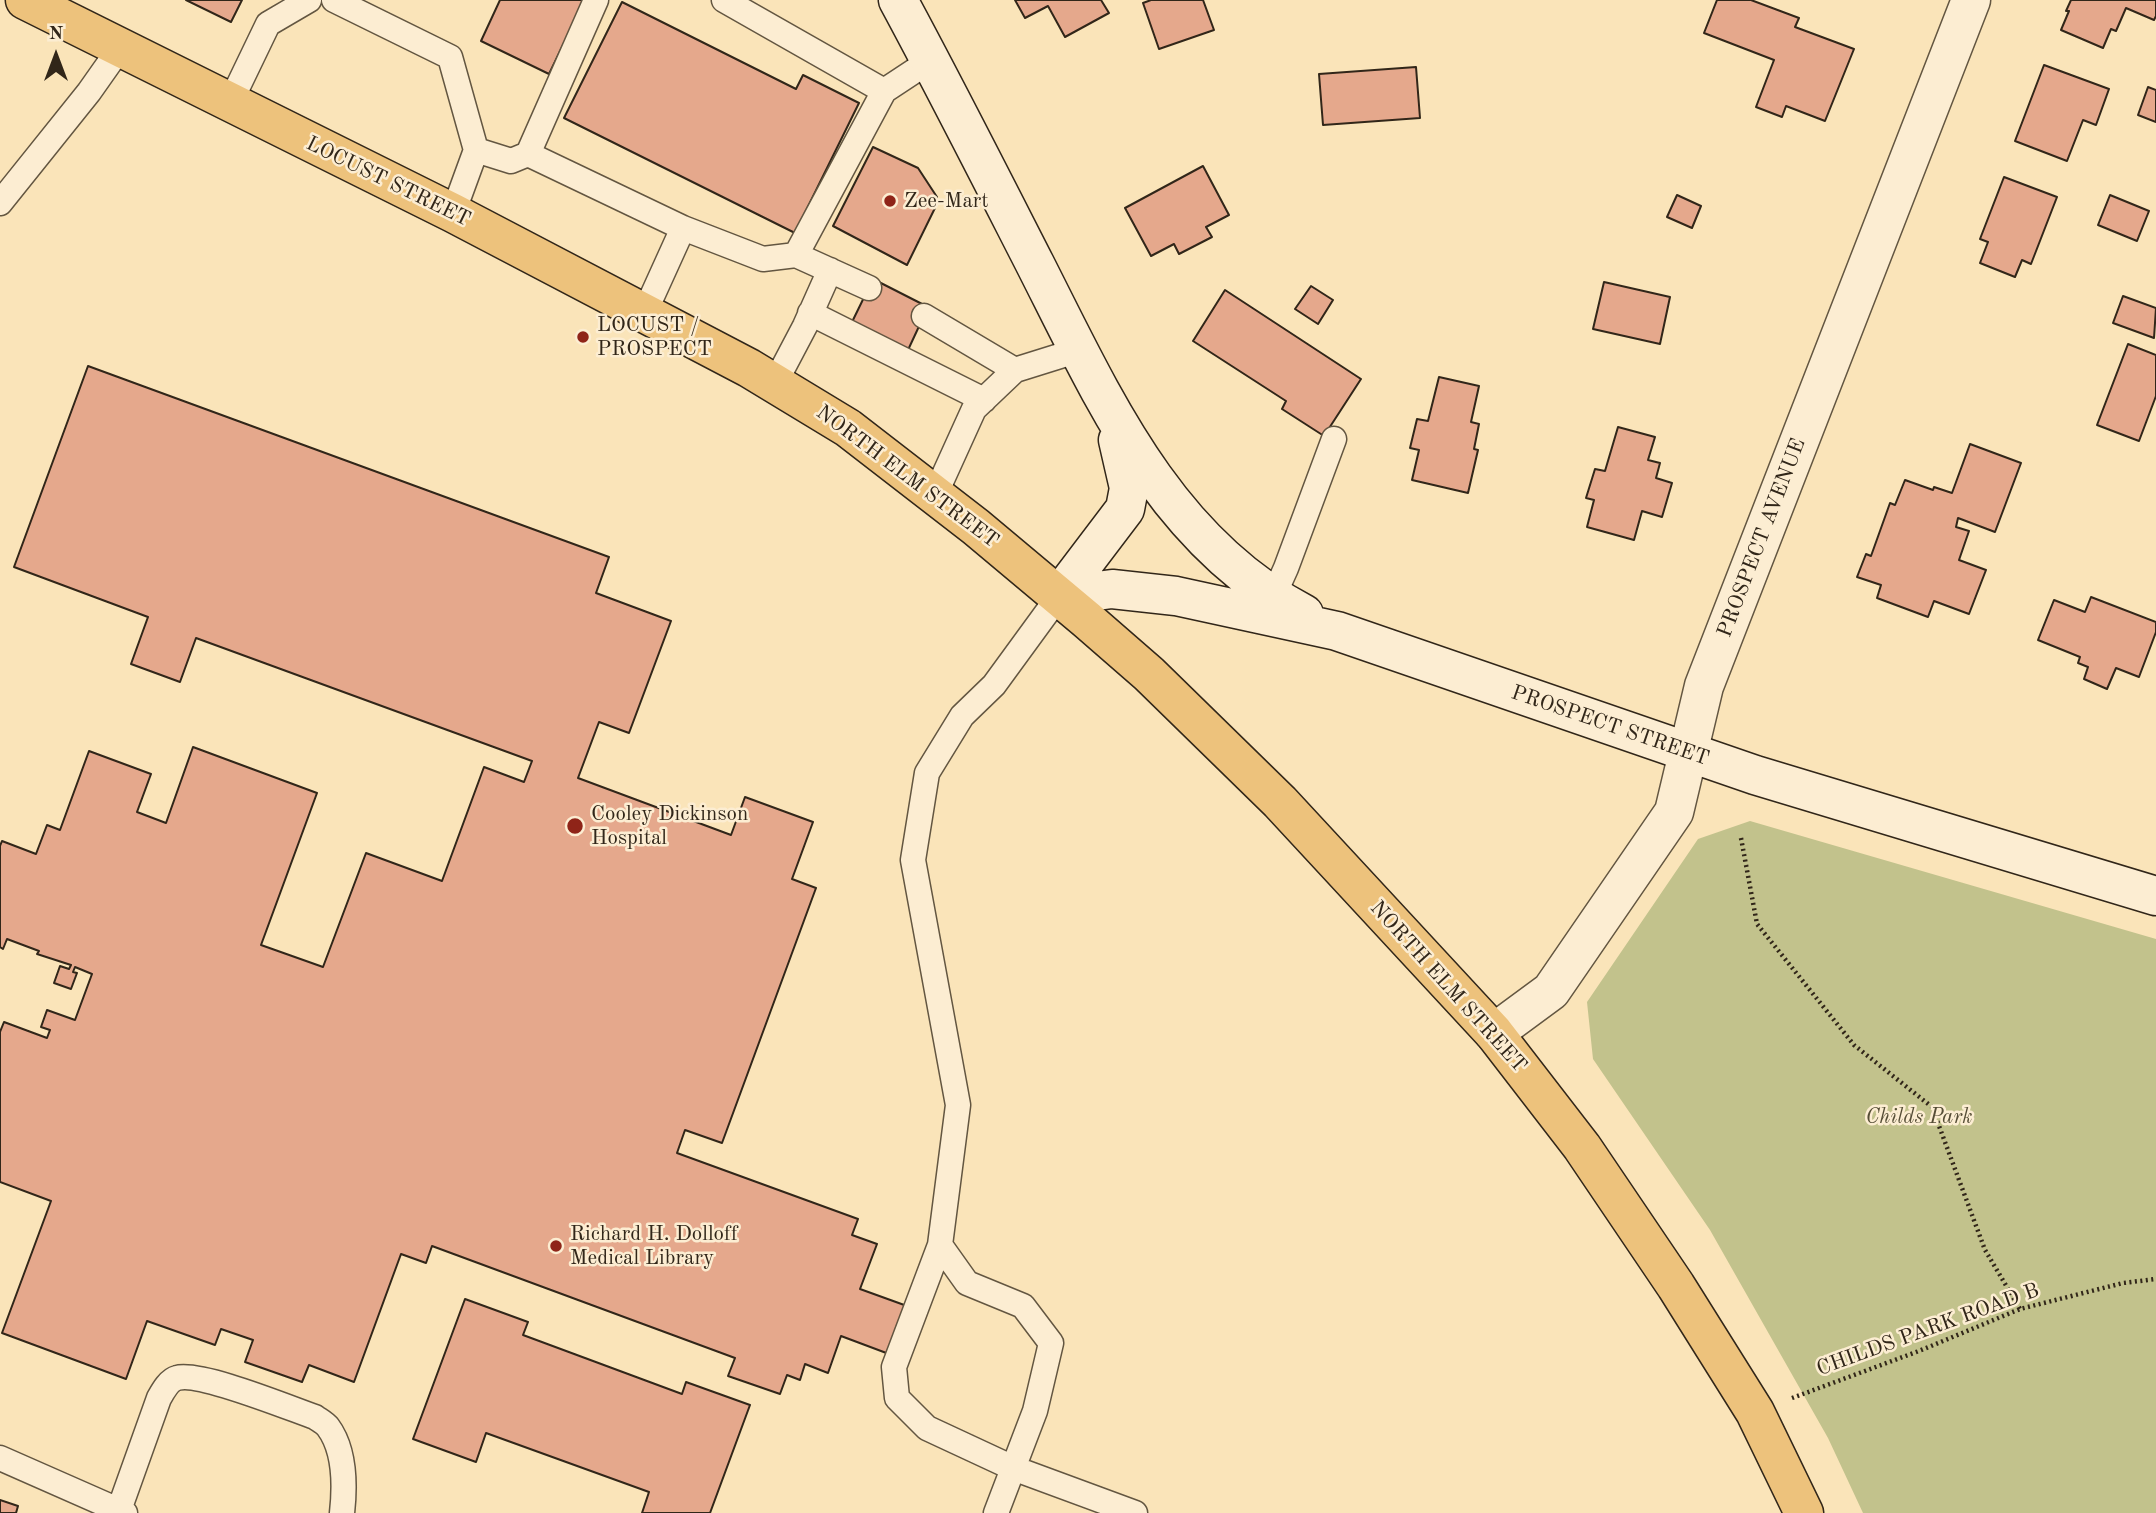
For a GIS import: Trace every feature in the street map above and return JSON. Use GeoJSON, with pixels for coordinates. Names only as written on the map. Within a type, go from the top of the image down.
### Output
{"type":"FeatureCollection","features":[{"type":"Feature","properties":{"kind":"highway","name":"LOCUST STREET"},"geometry":{"type":"LineString","coordinates":[[38,3],[120,48],[453,213],[762,375]]}},
{"type":"Feature","properties":{"kind":"highway","name":"NORTH ELM STREET"},"geometry":{"type":"LineString","coordinates":[[762,375],[848,428],[935,495],[1149,674],[1280,802],[1494,1033],[1582,1147],[1676,1286],[1755,1412],[1804,1513]]}},
{"type":"Feature","properties":{"kind":"main road"},"geometry":{"type":"LineString","coordinates":[[898,0],[1110,411],[1162,491],[1213,548],[1273,597],[1337,631]]}},
{"type":"Feature","properties":{"kind":"main road","name":"PROSPECT AVENUE"},"geometry":{"type":"LineString","coordinates":[[1494,1033],[1551,991],[1674,812],[1704,687],[1971,0]]}},
{"type":"Feature","properties":{"kind":"main road"},"geometry":{"type":"LineString","coordinates":[[1059,596],[1125,509],[1129,488],[1126,468],[1110,411]]}},
{"type":"Feature","properties":{"kind":"main road","name":"PROSPECT STREET"},"geometry":{"type":"LineString","coordinates":[[1059,596],[1112,589],[1176,596],[1337,631],[1687,753],[2156,894]]}},
{"type":"Feature","properties":{"kind":"lane"},"geometry":{"type":"LineString","coordinates":[[230,103],[268,24],[309,0]]}},
{"type":"Feature","properties":{"kind":"lane"},"geometry":{"type":"LineString","coordinates":[[334,0],[450,57],[476,150],[453,213]]}},
{"type":"Feature","properties":{"kind":"lane"},"geometry":{"type":"LineString","coordinates":[[476,150],[511,161],[528,154],[596,0]]}},
{"type":"Feature","properties":{"kind":"lane"},"geometry":{"type":"LineString","coordinates":[[724,0],[884,91]]}},
{"type":"Feature","properties":{"kind":"lane"},"geometry":{"type":"LineString","coordinates":[[0,203],[89,92],[120,48]]}},
{"type":"Feature","properties":{"kind":"lane"},"geometry":{"type":"LineString","coordinates":[[796,256],[884,91],[931,60]]}},
{"type":"Feature","properties":{"kind":"lane"},"geometry":{"type":"LineString","coordinates":[[528,154],[683,228],[763,259],[796,256],[869,288]]}},
{"type":"Feature","properties":{"kind":"lane"},"geometry":{"type":"LineString","coordinates":[[644,314],[683,228]]}},
{"type":"Feature","properties":{"kind":"lane"},"geometry":{"type":"LineString","coordinates":[[762,375],[810,313],[830,270]]}},
{"type":"Feature","properties":{"kind":"lane"},"geometry":{"type":"LineString","coordinates":[[810,313],[984,400]]}},
{"type":"Feature","properties":{"kind":"lane"},"geometry":{"type":"LineString","coordinates":[[924,316],[1015,370]]}},
{"type":"Feature","properties":{"kind":"lane"},"geometry":{"type":"LineString","coordinates":[[935,495],[974,409],[1015,370],[1079,350]]}},
{"type":"Feature","properties":{"kind":"lane"},"geometry":{"type":"LineString","coordinates":[[1273,597],[1334,439]]}},
{"type":"Feature","properties":{"kind":"lane"},"geometry":{"type":"LineString","coordinates":[[1059,596],[994,685],[961,716],[927,773],[913,860],[958,1105],[940,1245],[894,1367],[897,1398],[927,1428],[1013,1468],[1135,1513]]}},
{"type":"Feature","properties":{"kind":"lane"},"geometry":{"type":"LineString","coordinates":[[940,1245],[967,1283],[1023,1306],[1051,1343],[1035,1411],[996,1513]]}},
{"type":"Feature","properties":{"kind":"lane"},"geometry":{"type":"LineString","coordinates":[[0,1458],[122,1512],[159,1398],[166,1387],[177,1378],[199,1378],[315,1417],[328,1426],[342,1468],[342,1513]]}},
{"type":"Feature","properties":{"kind":"path"},"geometry":{"type":"LineString","coordinates":[[1741,838],[1757,924],[1854,1045],[1932,1107],[1985,1250],[2020,1309]]}},
{"type":"Feature","properties":{"kind":"path","name":"CHILDS PARK ROAD B"},"geometry":{"type":"LineString","coordinates":[[1755,1412],[1919,1351],[2020,1309],[2123,1283],[2156,1279]]}},
{"type":"Feature","properties":{"kind":"green space","name":"Childs Park"},"geometry":{"type":"Polygon","coordinates":[[[1750,821],[2156,939],[2156,1513],[1863,1513],[1828,1438],[1710,1230],[1593,1059],[1587,1002],[1698,839],[1750,821]]]}},
{"type":"Feature","properties":{"kind":"building"},"geometry":{"type":"Polygon","coordinates":[[[186,0],[242,0],[231,22],[186,0]]]}},
{"type":"Feature","properties":{"kind":"building"},"geometry":{"type":"Polygon","coordinates":[[[500,0],[585,0],[549,74],[481,41],[500,0]]]}},
{"type":"Feature","properties":{"kind":"building"},"geometry":{"type":"Polygon","coordinates":[[[1015,0],[1101,0],[1109,13],[1065,37],[1048,6],[1025,18],[1015,0]]]}},
{"type":"Feature","properties":{"kind":"building"},"geometry":{"type":"Polygon","coordinates":[[[1151,0],[1203,0],[1214,30],[1159,49],[1143,3],[1151,0]]]}},
{"type":"Feature","properties":{"kind":"building"},"geometry":{"type":"Polygon","coordinates":[[[1717,0],[1751,0],[1799,18],[1795,27],[1854,49],[1825,121],[1786,106],[1782,117],[1756,107],[1774,60],[1704,33],[1717,0]]]}},
{"type":"Feature","properties":{"kind":"building"},"geometry":{"type":"Polygon","coordinates":[[[2071,0],[2156,0],[2156,16],[2154,20],[2126,8],[2116,31],[2111,29],[2103,48],[2061,30],[2071,0]]]}},
{"type":"Feature","properties":{"kind":"building"},"geometry":{"type":"Polygon","coordinates":[[[622,2],[796,89],[803,75],[859,103],[795,233],[564,118],[622,2]]]}},
{"type":"Feature","properties":{"kind":"building"},"geometry":{"type":"Polygon","coordinates":[[[2044,65],[2109,89],[2096,125],[2083,120],[2067,161],[2015,141],[2044,65]]]}},
{"type":"Feature","properties":{"kind":"building"},"geometry":{"type":"Polygon","coordinates":[[[1416,67],[1420,118],[1323,125],[1319,74],[1416,67]]]}},
{"type":"Feature","properties":{"kind":"building"},"geometry":{"type":"Polygon","coordinates":[[[2148,87],[2156,90],[2156,122],[2138,115],[2148,87]]]}},
{"type":"Feature","properties":{"kind":"building","name":"Zee-Mart"},"geometry":{"type":"Polygon","coordinates":[[[873,147],[918,168],[937,197],[932,206],[935,208],[907,265],[833,226],[873,147]]]}},
{"type":"Feature","properties":{"kind":"building"},"geometry":{"type":"Polygon","coordinates":[[[1203,166],[1229,215],[1206,227],[1212,237],[1179,254],[1174,244],[1151,256],[1125,208],[1203,166]]]}},
{"type":"Feature","properties":{"kind":"building"},"geometry":{"type":"Polygon","coordinates":[[[2004,177],[2057,197],[2031,264],[2022,260],[2015,277],[1980,263],[1988,242],[1980,239],[2004,177]]]}},
{"type":"Feature","properties":{"kind":"building"},"geometry":{"type":"Polygon","coordinates":[[[1677,195],[1701,206],[1692,228],[1667,217],[1677,195]]]}},
{"type":"Feature","properties":{"kind":"building"},"geometry":{"type":"Polygon","coordinates":[[[2110,195],[2149,211],[2137,241],[2098,225],[2110,195]]]}},
{"type":"Feature","properties":{"kind":"building"},"geometry":{"type":"Polygon","coordinates":[[[873,279],[928,307],[908,350],[852,322],[873,279]]]}},
{"type":"Feature","properties":{"kind":"building"},"geometry":{"type":"Polygon","coordinates":[[[1604,282],[1670,297],[1660,344],[1593,329],[1604,282]]]}},
{"type":"Feature","properties":{"kind":"building"},"geometry":{"type":"Polygon","coordinates":[[[1311,286],[1333,300],[1318,324],[1295,309],[1311,286]]]}},
{"type":"Feature","properties":{"kind":"building"},"geometry":{"type":"Polygon","coordinates":[[[1225,290],[1361,379],[1324,436],[1282,409],[1286,401],[1193,341],[1225,290]]]}},
{"type":"Feature","properties":{"kind":"building"},"geometry":{"type":"Polygon","coordinates":[[[2123,296],[2156,308],[2154,338],[2113,323],[2123,296]]]}},
{"type":"Feature","properties":{"kind":"building"},"geometry":{"type":"Polygon","coordinates":[[[2128,344],[2156,355],[2156,396],[2139,441],[2097,425],[2128,344]]]}},
{"type":"Feature","properties":{"kind":"building"},"geometry":{"type":"Polygon","coordinates":[[[88,366],[609,557],[596,593],[671,621],[629,733],[599,722],[578,778],[731,835],[745,797],[813,822],[792,879],[816,888],[722,1143],[685,1130],[677,1153],[858,1219],[852,1235],[877,1244],[860,1289],[907,1306],[889,1354],[841,1336],[828,1373],[805,1364],[800,1380],[787,1375],[780,1394],[728,1376],[735,1358],[432,1246],[426,1263],[401,1254],[354,1382],[309,1365],[302,1382],[245,1362],[253,1340],[221,1329],[215,1345],[147,1321],[126,1379],[2,1333],[51,1201],[0,1182],[0,1032],[4,1022],[47,1038],[50,1030],[41,1027],[47,1010],[75,1020],[92,974],[75,967],[73,972],[77,973],[71,989],[54,983],[60,966],[69,969],[71,965],[37,954],[39,951],[7,939],[3,949],[0,947],[2,841],[36,854],[47,825],[60,830],[89,751],[151,774],[137,812],[166,823],[193,747],[317,793],[261,945],[323,967],[366,853],[442,881],[484,767],[524,782],[532,761],[196,638],[180,682],[131,664],[148,617],[14,567],[88,366]]]}},
{"type":"Feature","properties":{"kind":"building"},"geometry":{"type":"Polygon","coordinates":[[[1439,377],[1479,386],[1471,422],[1479,424],[1474,449],[1478,450],[1468,493],[1412,480],[1419,450],[1410,448],[1417,419],[1428,421],[1439,377]]]}},
{"type":"Feature","properties":{"kind":"building"},"geometry":{"type":"Polygon","coordinates":[[[1618,427],[1655,437],[1648,460],[1660,463],[1656,478],[1672,483],[1662,517],[1642,511],[1634,540],[1587,527],[1594,500],[1586,498],[1595,469],[1605,471],[1618,427]]]}},
{"type":"Feature","properties":{"kind":"building"},"geometry":{"type":"Polygon","coordinates":[[[1970,444],[2021,463],[1995,532],[1958,518],[1956,527],[1969,531],[1959,560],[1986,570],[1969,614],[1934,601],[1928,617],[1877,598],[1881,585],[1857,577],[1866,554],[1871,556],[1890,503],[1895,505],[1905,480],[1933,490],[1934,487],[1952,493],[1970,444]]]}},
{"type":"Feature","properties":{"kind":"building"},"geometry":{"type":"Polygon","coordinates":[[[2091,597],[2156,622],[2156,632],[2139,677],[2116,668],[2107,689],[2084,679],[2088,667],[2078,663],[2080,657],[2038,640],[2054,600],[2085,612],[2091,597]]]}},
{"type":"Feature","properties":{"kind":"building"},"geometry":{"type":"Polygon","coordinates":[[[465,1299],[528,1322],[523,1335],[682,1394],[686,1382],[750,1405],[710,1513],[642,1513],[649,1492],[486,1433],[476,1462],[413,1439],[465,1299]]]}},
{"type":"Feature","properties":{"kind":"building"},"geometry":{"type":"Polygon","coordinates":[[[0,1500],[18,1506],[16,1513],[0,1513],[0,1500]]]}},
{"type":"Feature","properties":{"kind":"place","name":"Zee-Mart"},"geometry":{"type":"Point","coordinates":[890,201]}},
{"type":"Feature","properties":{"kind":"place","name":"LOCUST / PROSPECT"},"geometry":{"type":"Point","coordinates":[583,337]}},
{"type":"Feature","properties":{"kind":"place","name":"Cooley Dickinson Hospital"},"geometry":{"type":"Point","coordinates":[575,826]}},
{"type":"Feature","properties":{"kind":"place","name":"Richard H. Dolloff Medical Library"},"geometry":{"type":"Point","coordinates":[556,1246]}}]}
